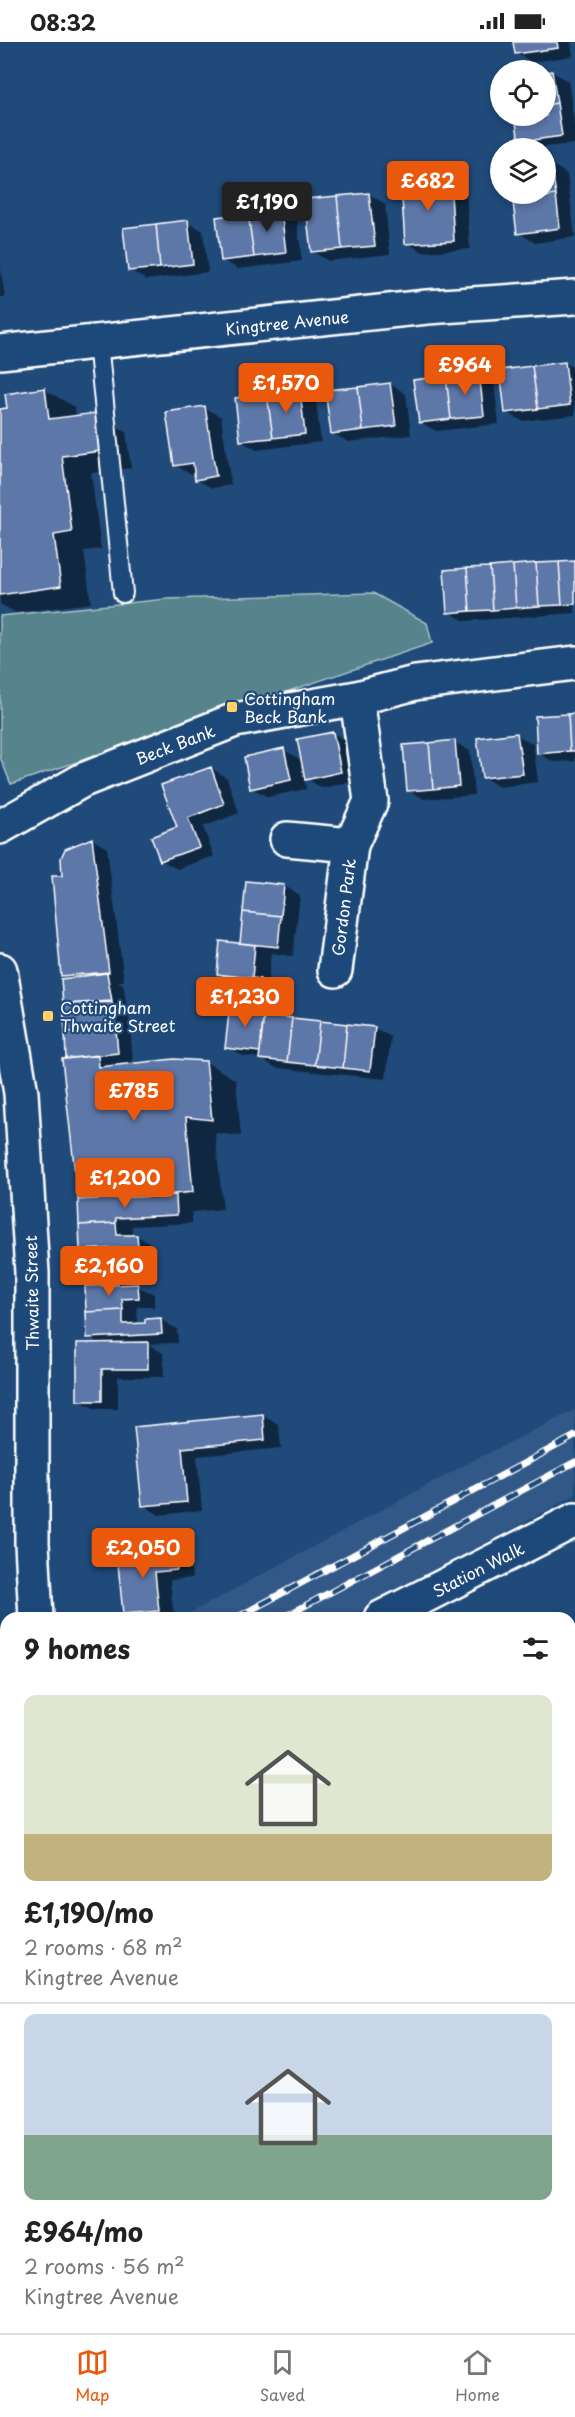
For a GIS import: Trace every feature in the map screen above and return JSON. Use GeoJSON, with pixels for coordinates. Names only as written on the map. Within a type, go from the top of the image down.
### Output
{"type":"FeatureCollection","features":[{"type":"Feature","properties":{"kind":"street","name":"Kingtree Avenue"},"geometry":{"type":"LineString","coordinates":[[0,352],[427,307],[575,297]]}},
{"type":"Feature","properties":{"kind":"street","name":"Beck Bank"},"geometry":{"type":"LineString","coordinates":[[0,827],[83,780],[235,720],[357,698],[415,683],[575,663]]}},
{"type":"Feature","properties":{"kind":"street","name":"Gordon Park"},"geometry":{"type":"LineString","coordinates":[[336,970],[351,844],[370,801],[357,698]]}},
{"type":"Feature","properties":{"kind":"street","name":"Gordon Park"},"geometry":{"type":"LineString","coordinates":[[287,839],[351,844]]}},
{"type":"Feature","properties":{"kind":"street","name":"Thwaite Street"},"geometry":{"type":"LineString","coordinates":[[0,970],[21,1093],[32,1273],[32,1543],[36,1612]]}},
{"type":"Feature","properties":{"kind":"street","name":"Station Walk"},"geometry":{"type":"LineString","coordinates":[[393,1612],[575,1520]]}},
{"type":"Feature","properties":{"kind":"lane"},"geometry":{"type":"LineString","coordinates":[[98,342],[123,593]]}},
{"type":"Feature","properties":{"kind":"shaded area"},"geometry":{"type":"Polygon","coordinates":[[[575,1410],[575,1495],[358,1612],[192,1612],[478,1458],[575,1410]]]}},
{"type":"Feature","properties":{"kind":"green space"},"geometry":{"type":"Polygon","coordinates":[[[373,593],[427,623],[432,643],[11,784],[0,757],[0,616],[167,599],[373,593]]]}},
{"type":"Feature","properties":{"kind":"building"},"geometry":{"type":"Polygon","coordinates":[[[513,42],[557,42],[558,48],[515,54],[513,42]]]}},
{"type":"Feature","properties":{"kind":"building"},"geometry":{"type":"Polygon","coordinates":[[[556,103],[562,136],[518,138],[517,126],[556,126],[556,103]]]}},
{"type":"Feature","properties":{"kind":"building"},"geometry":{"type":"Polygon","coordinates":[[[450,179],[454,241],[405,244],[401,182],[450,179]]]}},
{"type":"Feature","properties":{"kind":"building"},"geometry":{"type":"Polygon","coordinates":[[[369,193],[375,246],[342,249],[337,196],[369,193]]]}},
{"type":"Feature","properties":{"kind":"building"},"geometry":{"type":"Polygon","coordinates":[[[556,195],[560,228],[517,234],[513,204],[556,204],[556,195]]]}},
{"type":"Feature","properties":{"kind":"building"},"geometry":{"type":"Polygon","coordinates":[[[337,196],[342,249],[311,252],[305,199],[337,196]]]}},
{"type":"Feature","properties":{"kind":"building"},"geometry":{"type":"Polygon","coordinates":[[[281,210],[286,253],[254,257],[248,213],[281,210]]]}},
{"type":"Feature","properties":{"kind":"building"},"geometry":{"type":"Polygon","coordinates":[[[248,213],[254,257],[221,261],[216,217],[248,213]]]}},
{"type":"Feature","properties":{"kind":"building"},"geometry":{"type":"Polygon","coordinates":[[[188,220],[193,264],[160,268],[156,224],[188,220]]]}},
{"type":"Feature","properties":{"kind":"building"},"geometry":{"type":"Polygon","coordinates":[[[156,224],[160,268],[128,271],[123,228],[156,224]]]}},
{"type":"Feature","properties":{"kind":"building"},"geometry":{"type":"Polygon","coordinates":[[[565,362],[570,405],[538,409],[532,366],[565,362]]]}},
{"type":"Feature","properties":{"kind":"building"},"geometry":{"type":"Polygon","coordinates":[[[532,366],[538,409],[505,413],[500,370],[532,366]]]}},
{"type":"Feature","properties":{"kind":"building"},"geometry":{"type":"Polygon","coordinates":[[[479,372],[484,416],[451,419],[446,376],[479,372]]]}},
{"type":"Feature","properties":{"kind":"building"},"geometry":{"type":"Polygon","coordinates":[[[446,376],[451,419],[419,423],[413,380],[446,376]]]}},
{"type":"Feature","properties":{"kind":"building"},"geometry":{"type":"Polygon","coordinates":[[[390,383],[396,426],[363,430],[358,387],[390,383]]]}},
{"type":"Feature","properties":{"kind":"building"},"geometry":{"type":"Polygon","coordinates":[[[358,387],[363,430],[331,434],[325,390],[358,387]]]}},
{"type":"Feature","properties":{"kind":"building"},"geometry":{"type":"Polygon","coordinates":[[[45,388],[49,419],[96,413],[101,451],[62,456],[72,532],[54,535],[61,586],[0,595],[0,409],[7,408],[5,394],[45,388]]]}},
{"type":"Feature","properties":{"kind":"building"},"geometry":{"type":"Polygon","coordinates":[[[300,390],[305,434],[273,438],[267,394],[300,390]]]}},
{"type":"Feature","properties":{"kind":"building"},"geometry":{"type":"Polygon","coordinates":[[[267,394],[273,438],[240,441],[235,398],[267,394]]]}},
{"type":"Feature","properties":{"kind":"building"},"geometry":{"type":"Polygon","coordinates":[[[205,406],[216,476],[195,480],[193,463],[174,466],[166,412],[205,406]]]}},
{"type":"Feature","properties":{"kind":"building"},"geometry":{"type":"Polygon","coordinates":[[[575,561],[575,604],[562,605],[559,562],[575,561]]]}},
{"type":"Feature","properties":{"kind":"building"},"geometry":{"type":"Polygon","coordinates":[[[559,562],[562,605],[539,606],[536,563],[559,562]]]}},
{"type":"Feature","properties":{"kind":"building"},"geometry":{"type":"Polygon","coordinates":[[[536,563],[539,606],[516,608],[513,565],[536,563]]]}},
{"type":"Feature","properties":{"kind":"building"},"geometry":{"type":"Polygon","coordinates":[[[513,565],[516,608],[493,610],[490,567],[513,565]]]}},
{"type":"Feature","properties":{"kind":"building"},"geometry":{"type":"Polygon","coordinates":[[[490,567],[493,610],[470,611],[467,568],[490,567]]]}},
{"type":"Feature","properties":{"kind":"building"},"geometry":{"type":"Polygon","coordinates":[[[467,568],[470,611],[447,613],[444,570],[467,568]]]}},
{"type":"Feature","properties":{"kind":"building"},"geometry":{"type":"Polygon","coordinates":[[[575,713],[575,751],[570,751],[568,714],[575,713]]]}},
{"type":"Feature","properties":{"kind":"building"},"geometry":{"type":"Polygon","coordinates":[[[568,714],[570,751],[537,754],[535,716],[568,714]]]}},
{"type":"Feature","properties":{"kind":"building"},"geometry":{"type":"Polygon","coordinates":[[[333,732],[341,772],[305,780],[297,739],[333,732]]]}},
{"type":"Feature","properties":{"kind":"building"},"geometry":{"type":"Polygon","coordinates":[[[517,733],[523,774],[482,778],[477,738],[517,733]]]}},
{"type":"Feature","properties":{"kind":"building"},"geometry":{"type":"Polygon","coordinates":[[[455,740],[459,786],[433,789],[429,743],[455,740]]]}},
{"type":"Feature","properties":{"kind":"building"},"geometry":{"type":"Polygon","coordinates":[[[429,743],[433,789],[407,791],[403,745],[429,743]]]}},
{"type":"Feature","properties":{"kind":"building"},"geometry":{"type":"Polygon","coordinates":[[[284,748],[291,780],[250,789],[244,757],[284,748]]]}},
{"type":"Feature","properties":{"kind":"building"},"geometry":{"type":"Polygon","coordinates":[[[211,767],[224,804],[188,818],[199,847],[160,861],[151,837],[177,827],[161,785],[211,767]]]}},
{"type":"Feature","properties":{"kind":"building"},"geometry":{"type":"Polygon","coordinates":[[[92,838],[109,972],[61,976],[52,876],[62,876],[61,858],[65,849],[92,838]]]}},
{"type":"Feature","properties":{"kind":"building"},"geometry":{"type":"Polygon","coordinates":[[[246,881],[284,885],[281,916],[243,912],[246,881]]]}},
{"type":"Feature","properties":{"kind":"building"},"geometry":{"type":"Polygon","coordinates":[[[243,912],[281,916],[278,947],[240,943],[243,912]]]}},
{"type":"Feature","properties":{"kind":"building"},"geometry":{"type":"Polygon","coordinates":[[[220,941],[255,945],[252,978],[217,974],[220,941]]]}},
{"type":"Feature","properties":{"kind":"building"},"geometry":{"type":"Polygon","coordinates":[[[107,973],[112,1001],[63,1004],[61,979],[107,973]]]}},
{"type":"Feature","properties":{"kind":"building"},"geometry":{"type":"Polygon","coordinates":[[[223,975],[260,979],[257,1006],[219,1002],[223,975]]]}},
{"type":"Feature","properties":{"kind":"building"},"geometry":{"type":"Polygon","coordinates":[[[112,1002],[116,1030],[65,1032],[63,1004],[112,1002]]]}},
{"type":"Feature","properties":{"kind":"building"},"geometry":{"type":"Polygon","coordinates":[[[230,1004],[264,1007],[260,1052],[225,1048],[230,1004]]]}},
{"type":"Feature","properties":{"kind":"building"},"geometry":{"type":"Polygon","coordinates":[[[264,1015],[292,1018],[287,1062],[259,1059],[264,1015]]]}},
{"type":"Feature","properties":{"kind":"building"},"geometry":{"type":"Polygon","coordinates":[[[292,1018],[320,1021],[315,1065],[287,1062],[292,1018]]]}},
{"type":"Feature","properties":{"kind":"building"},"geometry":{"type":"Polygon","coordinates":[[[320,1021],[347,1024],[343,1068],[315,1065],[320,1021]]]}},
{"type":"Feature","properties":{"kind":"building"},"geometry":{"type":"Polygon","coordinates":[[[347,1024],[375,1027],[370,1071],[343,1068],[347,1024]]]}},
{"type":"Feature","properties":{"kind":"building"},"geometry":{"type":"Polygon","coordinates":[[[116,1030],[118,1053],[66,1059],[65,1032],[116,1030]]]}},
{"type":"Feature","properties":{"kind":"building"},"geometry":{"type":"Polygon","coordinates":[[[98,1055],[99,1067],[174,1059],[206,1061],[212,1120],[186,1117],[193,1192],[155,1196],[152,1175],[111,1179],[114,1198],[78,1200],[62,1059],[98,1055]]]}},
{"type":"Feature","properties":{"kind":"building"},"geometry":{"type":"Polygon","coordinates":[[[176,1195],[177,1215],[116,1218],[116,1223],[79,1225],[78,1200],[176,1195]]]}},
{"type":"Feature","properties":{"kind":"building"},"geometry":{"type":"Polygon","coordinates":[[[116,1223],[117,1235],[137,1235],[138,1247],[80,1250],[79,1225],[116,1223]]]}},
{"type":"Feature","properties":{"kind":"building"},"geometry":{"type":"Polygon","coordinates":[[[138,1247],[138,1261],[118,1262],[119,1274],[81,1276],[80,1250],[138,1247]]]}},
{"type":"Feature","properties":{"kind":"building"},"geometry":{"type":"Polygon","coordinates":[[[138,1284],[139,1298],[122,1299],[123,1310],[86,1312],[85,1286],[138,1284]]]}},
{"type":"Feature","properties":{"kind":"building"},"geometry":{"type":"Polygon","coordinates":[[[123,1310],[123,1324],[145,1323],[145,1319],[161,1318],[162,1334],[87,1338],[86,1312],[123,1310]]]}},
{"type":"Feature","properties":{"kind":"building"},"geometry":{"type":"Polygon","coordinates":[[[148,1342],[148,1369],[102,1369],[102,1401],[77,1401],[77,1343],[148,1342]]]}},
{"type":"Feature","properties":{"kind":"building"},"geometry":{"type":"Polygon","coordinates":[[[263,1414],[265,1440],[182,1448],[187,1502],[142,1506],[134,1427],[263,1414]]]}},
{"type":"Feature","properties":{"kind":"building"},"geometry":{"type":"Polygon","coordinates":[[[175,1549],[177,1570],[155,1572],[159,1611],[123,1612],[117,1554],[175,1549]]]}},
{"type":"Feature","properties":{"kind":"railway"},"geometry":{"type":"LineString","coordinates":[[247,1612],[575,1436]]}},
{"type":"Feature","properties":{"kind":"railway"},"geometry":{"type":"LineString","coordinates":[[293,1612],[575,1462]]}},
{"type":"Feature","properties":{"kind":"place","name":"Cottingham Beck Bank"},"geometry":{"type":"Point","coordinates":[232,707]}},
{"type":"Feature","properties":{"kind":"place","name":"Cottingham Thwaite Street"},"geometry":{"type":"Point","coordinates":[48,1016]}}]}
